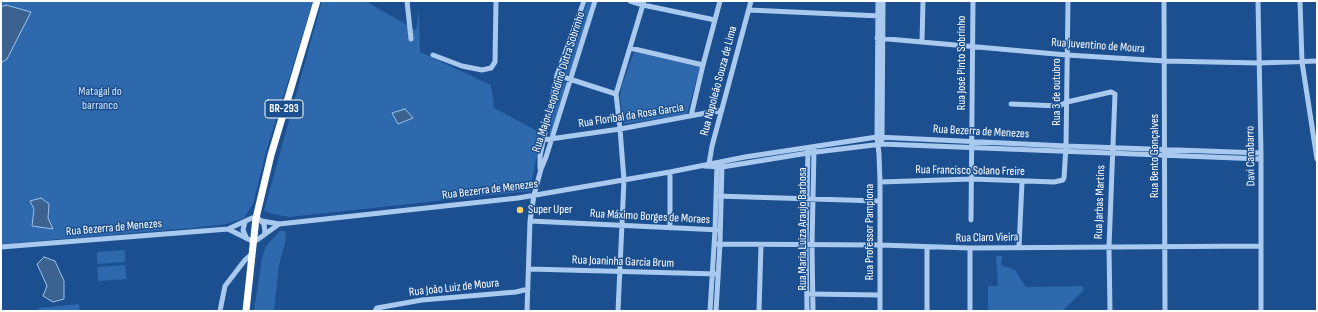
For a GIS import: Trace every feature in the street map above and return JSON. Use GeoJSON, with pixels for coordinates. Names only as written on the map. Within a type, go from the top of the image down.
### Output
{"type":"FeatureCollection","features":[{"type":"Feature","properties":{"kind":"highway","name":"BR-293"},"geometry":{"type":"LineString","coordinates":[[246,311],[253,241],[259,220],[271,156],[317,1]]}},
{"type":"Feature","properties":{"kind":"street"},"geometry":{"type":"LineString","coordinates":[[407,1],[411,39]]}},
{"type":"Feature","properties":{"kind":"street"},"geometry":{"type":"LineString","coordinates":[[433,55],[462,66],[482,70],[491,68],[495,62],[496,1]]}},
{"type":"Feature","properties":{"kind":"street","name":"Rua Major Leopoldino Dutra Sobrinho"},"geometry":{"type":"LineString","coordinates":[[527,311],[530,221],[540,169],[540,156],[557,75],[584,1]]}},
{"type":"Feature","properties":{"kind":"street","name":"Rua Major Leopoldino Dutra Sobrinho"},"geometry":{"type":"LineString","coordinates":[[540,169],[552,139],[595,1]]}},
{"type":"Feature","properties":{"kind":"street"},"geometry":{"type":"LineString","coordinates":[[630,1],[715,20]]}},
{"type":"Feature","properties":{"kind":"street"},"geometry":{"type":"LineString","coordinates":[[691,116],[720,1]]}},
{"type":"Feature","properties":{"kind":"street","name":"Rua Napoleão Souza de Lima"},"geometry":{"type":"LineString","coordinates":[[709,165],[712,146],[751,1]]}},
{"type":"Feature","properties":{"kind":"street","name":"Rua Professor Pamplona"},"geometry":{"type":"LineString","coordinates":[[878,1],[880,16],[880,311]]}},
{"type":"Feature","properties":{"kind":"street","name":"Rua Professor Pamplona"},"geometry":{"type":"LineString","coordinates":[[880,16],[883,1]]}},
{"type":"Feature","properties":{"kind":"street"},"geometry":{"type":"LineString","coordinates":[[922,42],[923,1]]}},
{"type":"Feature","properties":{"kind":"street","name":"Rua José Pinto Sobrinho"},"geometry":{"type":"LineString","coordinates":[[971,220],[973,1]]}},
{"type":"Feature","properties":{"kind":"street","name":"Rua 3 de outubro"},"geometry":{"type":"LineString","coordinates":[[1061,182],[1064,178],[1068,102],[1068,1]]}},
{"type":"Feature","properties":{"kind":"street","name":"Rua Bento Gonçalves"},"geometry":{"type":"LineString","coordinates":[[1164,1],[1165,311]]}},
{"type":"Feature","properties":{"kind":"street","name":"Davi Canabarro"},"geometry":{"type":"LineString","coordinates":[[1258,1],[1261,153],[1261,311]]}},
{"type":"Feature","properties":{"kind":"street"},"geometry":{"type":"LineString","coordinates":[[1300,1],[1302,62],[1317,159]]}},
{"type":"Feature","properties":{"kind":"street"},"geometry":{"type":"LineString","coordinates":[[618,311],[624,180],[616,94],[643,3]]}},
{"type":"Feature","properties":{"kind":"street"},"geometry":{"type":"LineString","coordinates":[[749,10],[880,16]]}},
{"type":"Feature","properties":{"kind":"street","name":"Rua Juventino de Moura"},"geometry":{"type":"LineString","coordinates":[[880,39],[1067,55],[1165,61],[1259,63],[1317,61]]}},
{"type":"Feature","properties":{"kind":"street"},"geometry":{"type":"LineString","coordinates":[[630,48],[703,65]]}},
{"type":"Feature","properties":{"kind":"street"},"geometry":{"type":"LineString","coordinates":[[557,75],[616,94]]}},
{"type":"Feature","properties":{"kind":"street","name":"Rua Jarbas Martins"},"geometry":{"type":"LineString","coordinates":[[1068,102],[1111,92],[1115,94],[1109,247],[1110,311]]}},
{"type":"Feature","properties":{"kind":"street"},"geometry":{"type":"LineString","coordinates":[[1011,104],[1054,106],[1062,105],[1068,102]]}},
{"type":"Feature","properties":{"kind":"street","name":"Rua Floribal da Rosa Garcia"},"geometry":{"type":"LineString","coordinates":[[543,140],[722,110]]}},
{"type":"Feature","properties":{"kind":"street","name":"Rua Bezerra de Menezes"},"geometry":{"type":"LineString","coordinates":[[1,247],[228,229],[248,220],[259,220],[279,224],[534,195],[702,166],[765,160],[854,140],[880,137],[972,141],[1066,149],[1261,153]]}},
{"type":"Feature","properties":{"kind":"street"},"geometry":{"type":"LineString","coordinates":[[906,138],[906,145]]}},
{"type":"Feature","properties":{"kind":"street"},"geometry":{"type":"LineString","coordinates":[[854,140],[855,147]]}},
{"type":"Feature","properties":{"kind":"street","name":"Rua Bezerra de Menezes"},"geometry":{"type":"LineString","coordinates":[[719,164],[764,154],[880,144],[972,147],[1018,146]]}},
{"type":"Feature","properties":{"kind":"street","name":"Rua Maria Luiza Araujo Barbosa"},"geometry":{"type":"LineString","coordinates":[[808,311],[810,294],[809,245],[811,150]]}},
{"type":"Feature","properties":{"kind":"street","name":"Rua Bezerra de Menezes"},"geometry":{"type":"LineString","coordinates":[[1164,152],[1261,159]]}},
{"type":"Feature","properties":{"kind":"street"},"geometry":{"type":"LineString","coordinates":[[764,154],[765,160]]}},
{"type":"Feature","properties":{"kind":"street"},"geometry":{"type":"LineString","coordinates":[[710,311],[715,274],[718,230],[719,164]]}},
{"type":"Feature","properties":{"kind":"street"},"geometry":{"type":"LineString","coordinates":[[670,172],[670,228]]}},
{"type":"Feature","properties":{"kind":"street","name":"Rua Francisco Solano Freire"},"geometry":{"type":"LineString","coordinates":[[880,182],[972,179],[1022,182],[1061,182]]}},
{"type":"Feature","properties":{"kind":"street"},"geometry":{"type":"LineString","coordinates":[[1020,247],[1022,182]]}},
{"type":"Feature","properties":{"kind":"street"},"geometry":{"type":"LineString","coordinates":[[719,196],[880,201]]}},
{"type":"Feature","properties":{"kind":"street"},"geometry":{"type":"LineString","coordinates":[[259,220],[265,228],[264,235]]}},
{"type":"Feature","properties":{"kind":"street","name":"Rua Máximo Borges de Moraes"},"geometry":{"type":"LineString","coordinates":[[530,221],[718,230]]}},
{"type":"Feature","properties":{"kind":"street"},"geometry":{"type":"LineString","coordinates":[[245,222],[243,230],[246,237]]}},
{"type":"Feature","properties":{"kind":"street","name":"Rua Bezerra de Menezes"},"geometry":{"type":"LineString","coordinates":[[228,229],[253,241],[261,239],[279,224]]}},
{"type":"Feature","properties":{"kind":"street","name":"Rua Claro Vieira"},"geometry":{"type":"LineString","coordinates":[[717,244],[927,248],[1165,248],[1261,246]]}},
{"type":"Feature","properties":{"kind":"street"},"geometry":{"type":"LineString","coordinates":[[759,311],[762,244]]}},
{"type":"Feature","properties":{"kind":"street"},"geometry":{"type":"LineString","coordinates":[[927,248],[927,311]]}},
{"type":"Feature","properties":{"kind":"street"},"geometry":{"type":"LineString","coordinates":[[970,248],[970,311]]}},
{"type":"Feature","properties":{"kind":"street"},"geometry":{"type":"LineString","coordinates":[[220,311],[225,286],[244,260],[251,255]]}},
{"type":"Feature","properties":{"kind":"street","name":"Rua Joaninha Garcia Brum"},"geometry":{"type":"LineString","coordinates":[[528,269],[715,274]]}},
{"type":"Feature","properties":{"kind":"street"},"geometry":{"type":"LineString","coordinates":[[715,274],[716,311]]}},
{"type":"Feature","properties":{"kind":"street","name":"Rua João Luiz de Moura"},"geometry":{"type":"LineString","coordinates":[[375,311],[377,308],[422,300],[516,292],[528,289]]}},
{"type":"Feature","properties":{"kind":"street"},"geometry":{"type":"LineString","coordinates":[[810,294],[880,295]]}},
{"type":"Feature","properties":{"kind":"street","name":"Rua Maria Luiza Araujo Barbosa"},"geometry":{"type":"LineString","coordinates":[[810,294],[813,311]]}},
{"type":"Feature","properties":{"kind":"green space","name":"Matagal do barranco"},"geometry":{"type":"Polygon","coordinates":[[[1,1],[313,1],[266,152],[253,204],[244,218],[227,224],[191,228],[1,244],[1,1]]]}},
{"type":"Feature","properties":{"kind":"green space"},"geometry":{"type":"Polygon","coordinates":[[[322,1],[365,1],[416,30],[419,10],[420,52],[491,85],[494,108],[541,133],[530,191],[289,217],[264,211],[322,1]]]}},
{"type":"Feature","properties":{"kind":"green space"},"geometry":{"type":"Polygon","coordinates":[[[588,1],[593,1],[570,73],[566,75],[562,73],[562,70],[588,1]]]}},
{"type":"Feature","properties":{"kind":"green space"},"geometry":{"type":"Polygon","coordinates":[[[634,52],[700,67],[687,114],[624,124],[620,98],[622,85],[634,52]]]}},
{"type":"Feature","properties":{"kind":"green space"},"geometry":{"type":"Polygon","coordinates":[[[562,81],[565,82],[566,85],[550,135],[557,85],[562,81]]]}},
{"type":"Feature","properties":{"kind":"green space"},"geometry":{"type":"Polygon","coordinates":[[[280,231],[285,231],[286,239],[279,265],[274,311],[254,311],[262,258],[266,246],[280,231]]]}},
{"type":"Feature","properties":{"kind":"green space"},"geometry":{"type":"Polygon","coordinates":[[[125,250],[125,262],[97,264],[97,252],[125,250]]]}},
{"type":"Feature","properties":{"kind":"green space"},"geometry":{"type":"Polygon","coordinates":[[[996,256],[1002,256],[1001,265],[1015,270],[1026,287],[1082,286],[1084,290],[1062,311],[988,311],[988,286],[998,286],[996,256]]]}},
{"type":"Feature","properties":{"kind":"green space"},"geometry":{"type":"Polygon","coordinates":[[[125,265],[127,279],[98,281],[97,267],[125,265]]]}},
{"type":"Feature","properties":{"kind":"green space"},"geometry":{"type":"Polygon","coordinates":[[[79,304],[80,311],[39,311],[39,308],[79,304]]]}},
{"type":"Feature","properties":{"kind":"shaded area"},"geometry":{"type":"Polygon","coordinates":[[[6,5],[31,12],[7,59],[1,63],[1,7],[6,5]]]}},
{"type":"Feature","properties":{"kind":"shaded area"},"geometry":{"type":"Polygon","coordinates":[[[405,109],[413,118],[398,124],[392,113],[405,109]]]}},
{"type":"Feature","properties":{"kind":"shaded area"},"geometry":{"type":"Polygon","coordinates":[[[41,198],[49,204],[48,218],[53,229],[32,226],[34,209],[30,201],[41,198]]]}},
{"type":"Feature","properties":{"kind":"shaded area"},"geometry":{"type":"Polygon","coordinates":[[[44,257],[55,261],[64,281],[64,299],[53,302],[43,296],[47,286],[37,264],[44,257]]]}},
{"type":"Feature","properties":{"kind":"place","name":"Super Uper"},"geometry":{"type":"Point","coordinates":[520,210]}}]}
